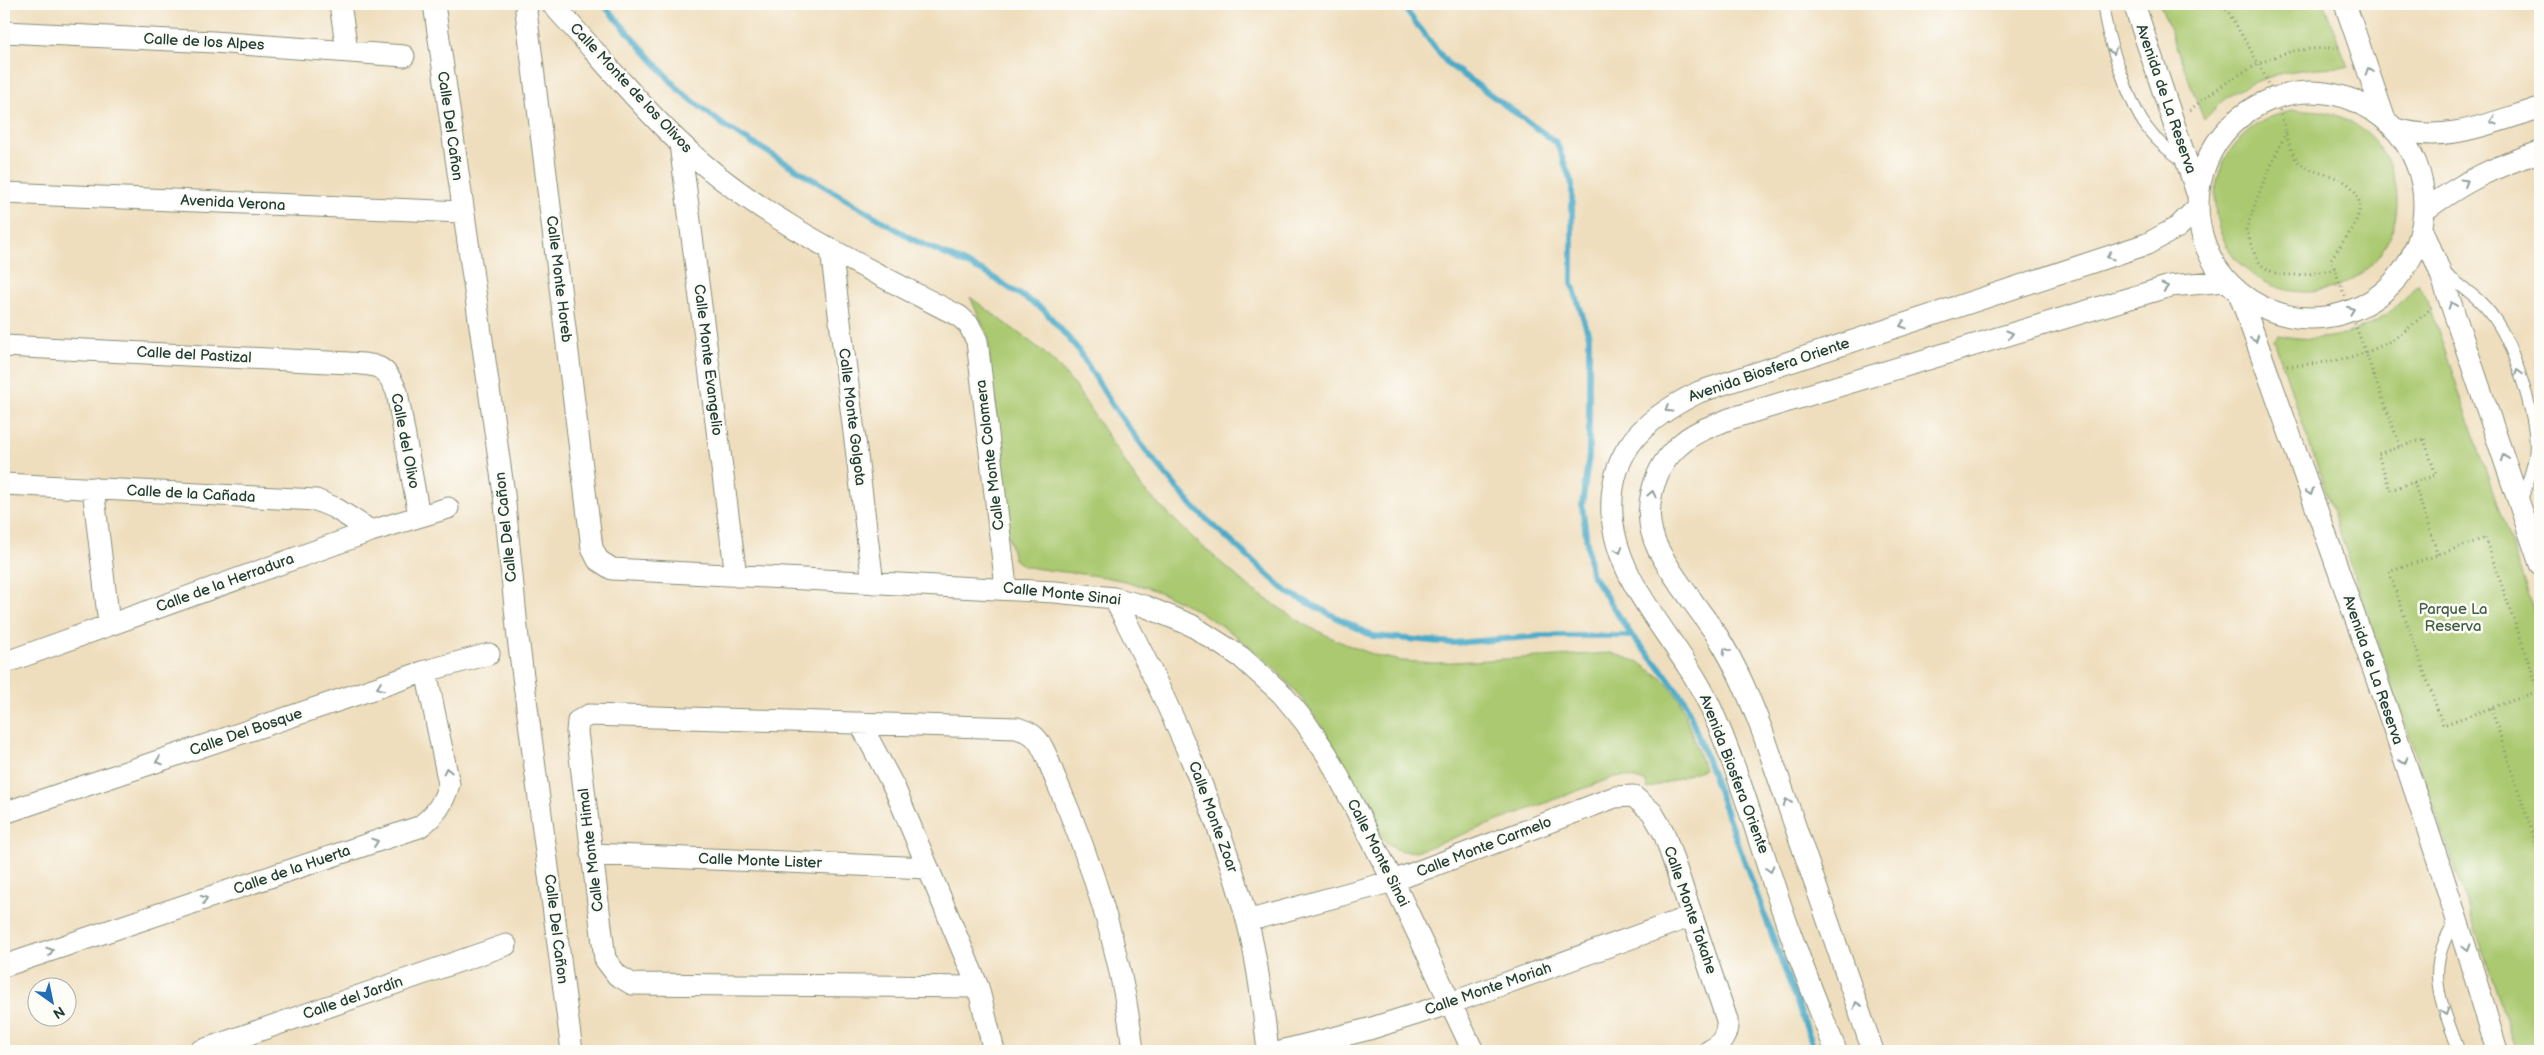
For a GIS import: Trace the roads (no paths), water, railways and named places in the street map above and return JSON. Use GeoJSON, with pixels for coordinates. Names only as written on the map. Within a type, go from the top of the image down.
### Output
{"type":"FeatureCollection","features":[{"type":"Feature","properties":{"kind":"street"},"geometry":{"type":"LineString","coordinates":[[340,4],[347,50]]}},
{"type":"Feature","properties":{"kind":"street","name":"Calle Del Cañon"},"geometry":{"type":"LineString","coordinates":[[434,4],[462,212],[504,494],[518,638],[572,1051]]}},
{"type":"Feature","properties":{"kind":"street","name":"Calle Monte Horeb"},"geometry":{"type":"LineString","coordinates":[[528,4],[528,20],[594,555]]}},
{"type":"Feature","properties":{"kind":"street","name":"Calle Monte de los Olivos"},"geometry":{"type":"LineString","coordinates":[[552,4],[680,144],[757,203],[830,250],[959,316],[969,325]]}},
{"type":"Feature","properties":{"kind":"street","name":"Avenida de La Reserva"},"geometry":{"type":"LineString","coordinates":[[2134,4],[2187,162],[2197,201],[2199,228],[2205,247],[2232,287],[2266,368],[2364,641],[2458,917],[2497,1051]]}},
{"type":"Feature","properties":{"kind":"street","name":"Avenida de La Reserva"},"geometry":{"type":"LineString","coordinates":[[2345,4],[2390,123],[2413,154],[2422,181],[2423,219],[2540,564]]}},
{"type":"Feature","properties":{"kind":"street","name":"Calle de los Alpes"},"geometry":{"type":"LineString","coordinates":[[4,32],[347,50],[404,56]]}},
{"type":"Feature","properties":{"kind":"street","name":"Avenida de La Reserva"},"geometry":{"type":"LineString","coordinates":[[2197,201],[2205,163],[2220,136],[2241,115],[2276,98],[2298,92],[2329,92],[2358,101],[2390,123]]}},
{"type":"Feature","properties":{"kind":"street"},"geometry":{"type":"LineString","coordinates":[[2390,123],[2416,135],[2447,134],[2540,108]]}},
{"type":"Feature","properties":{"kind":"street","name":"Calle Monte Evangelio"},"geometry":{"type":"LineString","coordinates":[[680,144],[736,576]]}},
{"type":"Feature","properties":{"kind":"street"},"geometry":{"type":"LineString","coordinates":[[2423,219],[2469,180],[2494,168],[2540,152]]}},
{"type":"Feature","properties":{"kind":"street","name":"Avenida Verona"},"geometry":{"type":"LineString","coordinates":[[4,193],[462,212]]}},
{"type":"Feature","properties":{"kind":"street","name":"Avenida Biosfera Oriente"},"geometry":{"type":"LineString","coordinates":[[1836,1051],[1791,934],[1725,742],[1692,671],[1626,569],[1615,539],[1612,513],[1613,484],[1621,461],[1636,436],[1652,419],[1669,407],[1700,392],[2147,244],[2178,227],[2197,201]]}},
{"type":"Feature","properties":{"kind":"street","name":"Avenida de La Reserva"},"geometry":{"type":"LineString","coordinates":[[2232,287],[2254,303],[2282,315],[2312,318],[2349,312],[2370,301],[2394,282],[2412,257],[2423,219]]}},
{"type":"Feature","properties":{"kind":"street","name":"Calle Monte Golgota"},"geometry":{"type":"LineString","coordinates":[[830,250],[873,583]]}},
{"type":"Feature","properties":{"kind":"street"},"geometry":{"type":"LineString","coordinates":[[1873,1051],[1746,688],[1717,636],[1657,547],[1649,510],[1655,482],[1664,461],[1682,442],[1702,430],[1729,419],[2170,286],[2232,287]]}},
{"type":"Feature","properties":{"kind":"street","name":"Calle Monte Colomera"},"geometry":{"type":"LineString","coordinates":[[969,325],[977,342],[1006,587]]}},
{"type":"Feature","properties":{"kind":"street","name":"Calle del Pastizal"},"geometry":{"type":"LineString","coordinates":[[4,346],[349,363],[374,365],[384,368]]}},
{"type":"Feature","properties":{"kind":"street","name":"Calle del Olivo"},"geometry":{"type":"LineString","coordinates":[[384,368],[397,392],[419,516]]}},
{"type":"Feature","properties":{"kind":"street","name":"Calle de la Cañada"},"geometry":{"type":"LineString","coordinates":[[4,484],[316,500],[335,508],[371,531]]}},
{"type":"Feature","properties":{"kind":"street"},"geometry":{"type":"LineString","coordinates":[[93,488],[109,624]]}},
{"type":"Feature","properties":{"kind":"street","name":"Calle de la Herradura"},"geometry":{"type":"LineString","coordinates":[[4,662],[371,531],[448,508]]}},
{"type":"Feature","properties":{"kind":"street","name":"Calle Monte Sinai"},"geometry":{"type":"LineString","coordinates":[[594,555],[602,564],[612,569],[873,583],[1006,587],[1114,598],[1144,606],[1191,625],[1240,658],[1282,694],[1305,722],[1328,756],[1393,881],[1472,1051]]}},
{"type":"Feature","properties":{"kind":"street","name":"Calle Monte Zoar"},"geometry":{"type":"LineString","coordinates":[[1114,598],[1167,703],[1196,767],[1222,838],[1247,921],[1268,1051]]}},
{"type":"Feature","properties":{"kind":"street","name":"Calle Del Bosque"},"geometry":{"type":"LineString","coordinates":[[4,813],[426,671],[489,654]]}},
{"type":"Feature","properties":{"kind":"street","name":"Calle de la Huerta"},"geometry":{"type":"LineString","coordinates":[[4,966],[419,827],[434,816],[445,799],[449,784],[426,671]]}},
{"type":"Feature","properties":{"kind":"street","name":"Calle Monte Himal"},"geometry":{"type":"LineString","coordinates":[[860,723],[590,715],[578,721],[577,732],[605,959],[617,975],[632,984],[978,987]]}},
{"type":"Feature","properties":{"kind":"street"},"geometry":{"type":"LineString","coordinates":[[994,1051],[978,987],[895,790],[860,723],[1017,728],[1032,734],[1042,748],[1073,818],[1104,905],[1128,1006],[1133,1051]]}},
{"type":"Feature","properties":{"kind":"street","name":"Calle Monte Carmelo"},"geometry":{"type":"LineString","coordinates":[[1247,921],[1393,881],[1615,797],[1633,796]]}},
{"type":"Feature","properties":{"kind":"street","name":"Calle Monte Takahe"},"geometry":{"type":"LineString","coordinates":[[1633,796],[1645,805],[1658,820],[1726,1020],[1726,1034],[1717,1047],[1709,1051]]}},
{"type":"Feature","properties":{"kind":"street","name":"Calle Monte Lister"},"geometry":{"type":"LineString","coordinates":[[591,854],[928,868]]}},
{"type":"Feature","properties":{"kind":"street","name":"Calle Monte Moriah"},"geometry":{"type":"LineString","coordinates":[[1281,1051],[1378,1026],[1451,1003],[1692,916]]}},
{"type":"Feature","properties":{"kind":"street","name":"Calle del Jardín"},"geometry":{"type":"LineString","coordinates":[[200,1051],[506,945]]}},
{"type":"Feature","properties":{"kind":"lane"},"geometry":{"type":"LineString","coordinates":[[2103,4],[2108,38],[2133,107],[2155,139],[2167,151],[2187,162]]}},
{"type":"Feature","properties":{"kind":"lane"},"geometry":{"type":"LineString","coordinates":[[2439,269],[2484,305],[2504,332],[2511,350],[2534,436],[2533,466],[2520,505]]}},
{"type":"Feature","properties":{"kind":"lane"},"geometry":{"type":"LineString","coordinates":[[2458,917],[2445,937],[2436,969],[2443,1005],[2459,1051]]}},
{"type":"Feature","properties":{"kind":"waterway"},"geometry":{"type":"LineString","coordinates":[[603,4],[679,90],[726,127],[914,240],[986,273],[1044,310],[1077,348],[1113,406],[1147,452],[1193,507],[1287,592],[1373,636],[1453,643],[1542,636],[1632,636]]}},
{"type":"Feature","properties":{"kind":"waterway"},"geometry":{"type":"LineString","coordinates":[[1401,4],[1447,63],[1557,143],[1572,184],[1572,283],[1589,336],[1589,456],[1582,505],[1591,573],[1632,636],[1663,671],[1685,701],[1815,1051]]}},
{"type":"Feature","properties":{"kind":"park label","name":"Parque La Reserva"},"geometry":{"type":"Point","coordinates":[2453,618]}}]}
